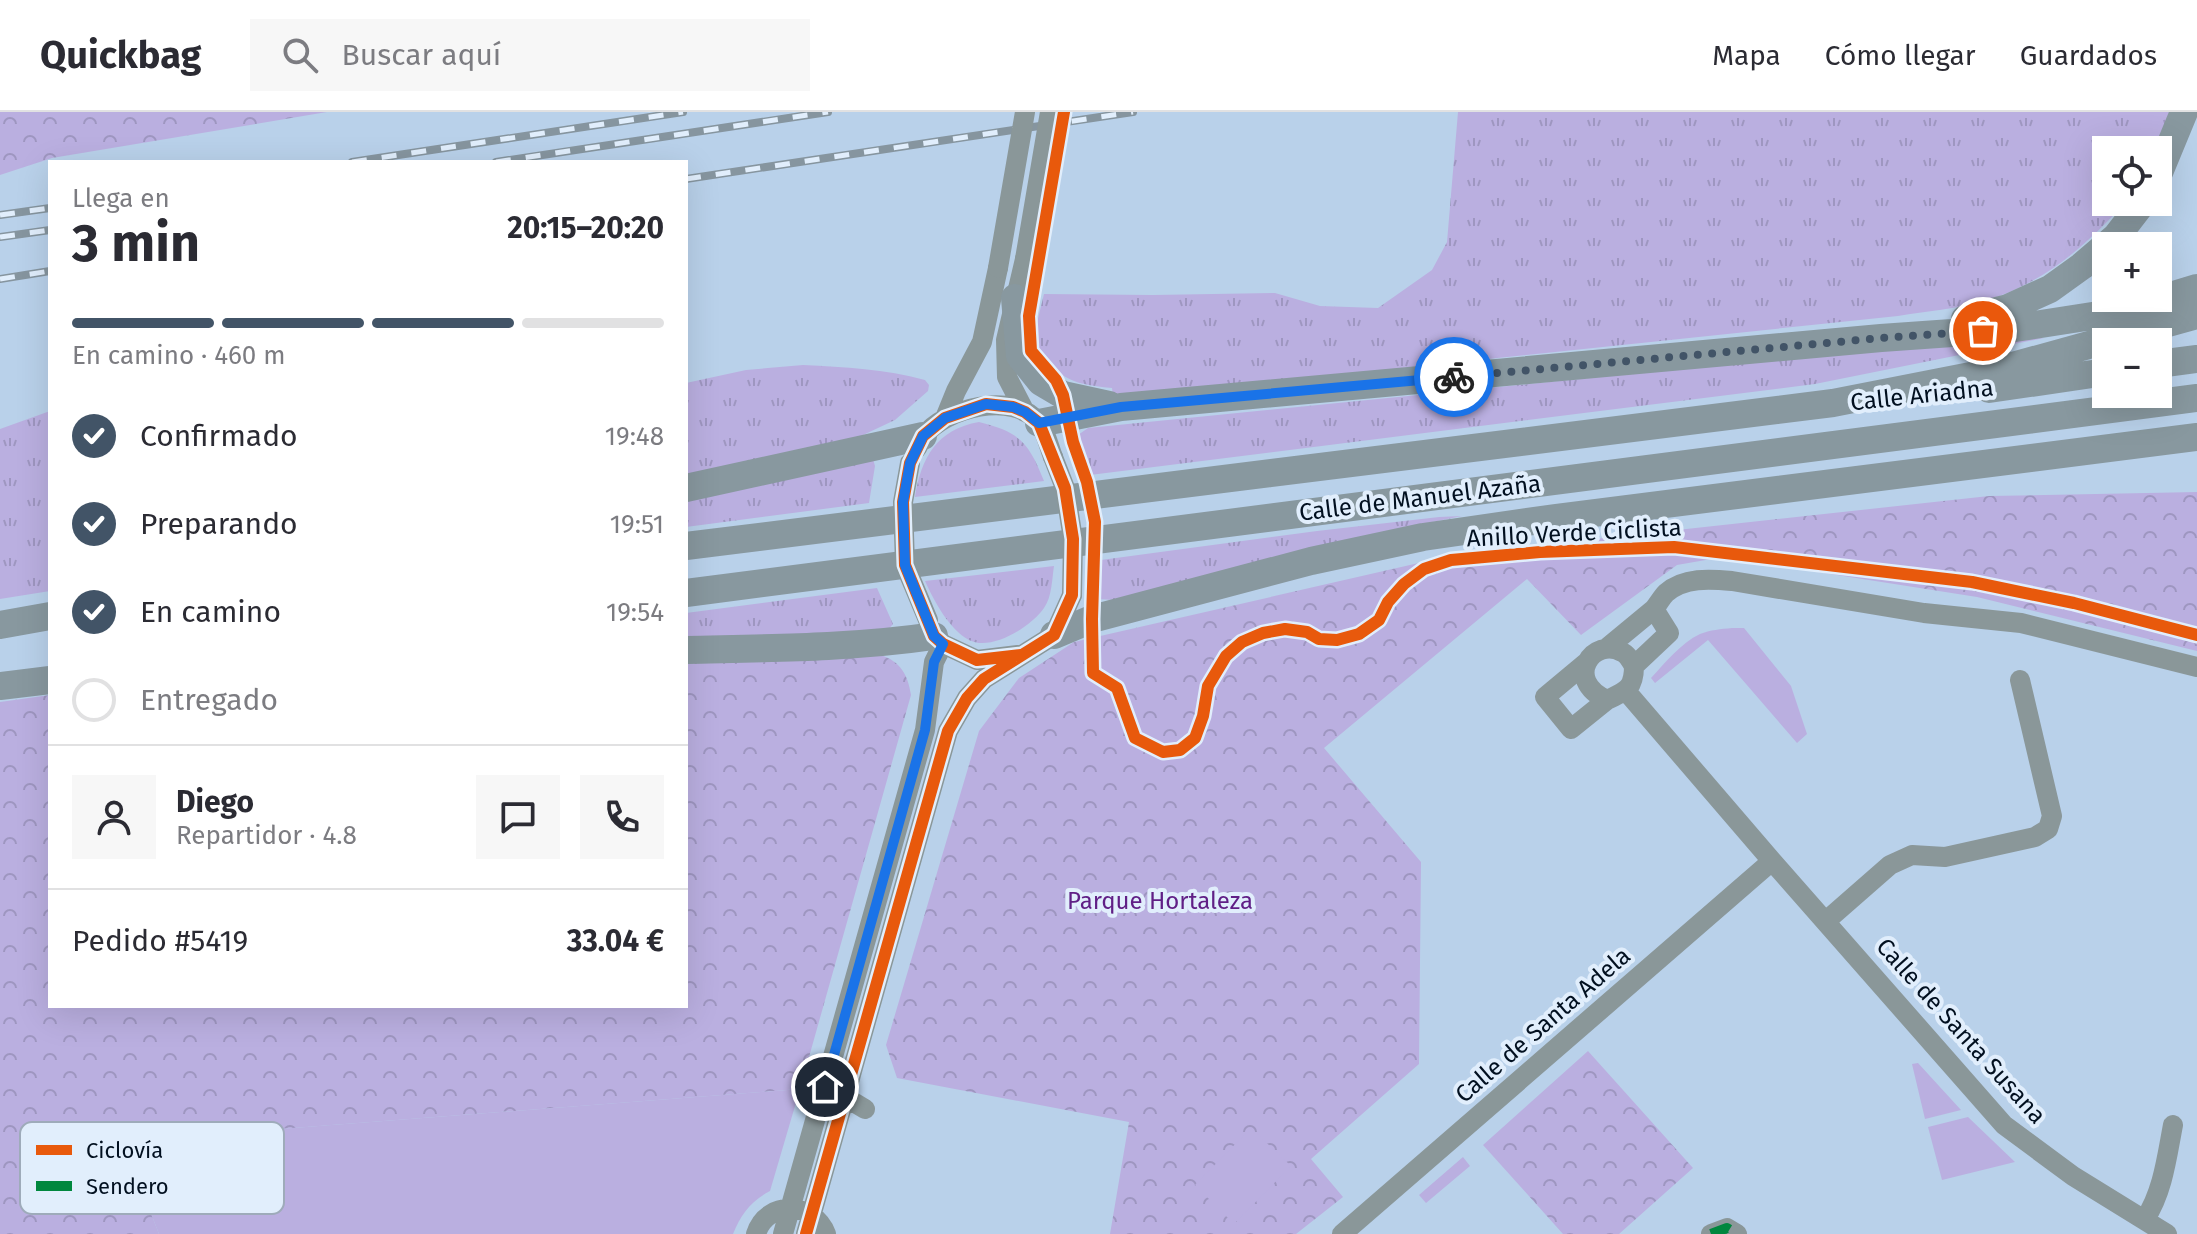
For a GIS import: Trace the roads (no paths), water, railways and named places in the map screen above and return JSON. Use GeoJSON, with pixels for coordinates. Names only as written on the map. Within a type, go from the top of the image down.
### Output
{"type":"FeatureCollection","features":[{"type":"Feature","properties":{"kind":"highway"},"geometry":{"type":"LineString","coordinates":[[2172,143],[2184,112]]}},
{"type":"Feature","properties":{"kind":"highway"},"geometry":{"type":"LineString","coordinates":[[1881,338],[2008,308],[2050,289],[2116,237],[2132,216]]}},
{"type":"Feature","properties":{"kind":"highway"},"geometry":{"type":"LineString","coordinates":[[1032,417],[1881,338],[2009,329],[2118,312],[2197,288]]}},
{"type":"Feature","properties":{"kind":"highway"},"geometry":{"type":"LineString","coordinates":[[1015,298],[1020,356],[1041,382],[1063,395],[1121,407]]}},
{"type":"Feature","properties":{"kind":"highway"},"geometry":{"type":"LineString","coordinates":[[1833,403],[1991,372],[2197,315]]}},
{"type":"Feature","properties":{"kind":"highway"},"geometry":{"type":"LineString","coordinates":[[2172,362],[2197,359]]}},
{"type":"Feature","properties":{"kind":"highway","name":"Calle Ariadna"},"geometry":{"type":"LineString","coordinates":[[1833,403],[1888,403],[2092,374]]}},
{"type":"Feature","properties":{"kind":"highway"},"geometry":{"type":"LineString","coordinates":[[2172,401],[2197,398]]}},
{"type":"Feature","properties":{"kind":"highway","name":"Calle de Manuel Azaña"},"geometry":{"type":"LineString","coordinates":[[688,546],[1833,403]]}},
{"type":"Feature","properties":{"kind":"highway"},"geometry":{"type":"LineString","coordinates":[[2172,405],[2197,407]]}},
{"type":"Feature","properties":{"kind":"highway","name":"Calle de Manuel Azaña"},"geometry":{"type":"LineString","coordinates":[[688,593],[2123,408]]}},
{"type":"Feature","properties":{"kind":"highway"},"geometry":{"type":"LineString","coordinates":[[688,488],[934,427]]}},
{"type":"Feature","properties":{"kind":"highway"},"geometry":{"type":"LineString","coordinates":[[1054,635],[1092,619],[1311,561],[1423,537],[2197,437]]}},
{"type":"Feature","properties":{"kind":"highway"},"geometry":{"type":"LineString","coordinates":[[0,625],[48,616]]}},
{"type":"Feature","properties":{"kind":"highway"},"geometry":{"type":"LineString","coordinates":[[0,634],[48,628]]}},
{"type":"Feature","properties":{"kind":"highway"},"geometry":{"type":"LineString","coordinates":[[688,650],[826,646],[906,640],[935,633]]}},
{"type":"Feature","properties":{"kind":"highway"},"geometry":{"type":"LineString","coordinates":[[0,686],[48,680]]}},
{"type":"Feature","properties":{"kind":"street"},"geometry":{"type":"LineString","coordinates":[[783,1234],[925,730],[935,633],[905,565],[903,502],[910,463],[956,391],[982,342],[1025,112]]}},
{"type":"Feature","properties":{"kind":"street"},"geometry":{"type":"LineString","coordinates":[[809,1224],[948,731],[967,698],[984,679],[1054,635],[1072,595],[1073,539],[1065,488],[1053,457],[1007,377],[1006,340],[1025,259],[1050,112]]}},
{"type":"Feature","properties":{"kind":"street"},"geometry":{"type":"LineString","coordinates":[[934,427],[986,404],[1013,407],[1032,417]]}},
{"type":"Feature","properties":{"kind":"street"},"geometry":{"type":"LineString","coordinates":[[1608,647],[1625,652],[1634,666],[1634,680],[1626,691],[1607,700],[1571,729],[1545,697],[1654,609],[1667,592],[1685,582],[1706,579],[1924,613],[2021,623],[2197,667]]}},
{"type":"Feature","properties":{"kind":"street"},"geometry":{"type":"LineString","coordinates":[[1634,666],[1669,633],[1654,609]]}},
{"type":"Feature","properties":{"kind":"street"},"geometry":{"type":"LineString","coordinates":[[935,633],[977,660],[1021,655]]}},
{"type":"Feature","properties":{"kind":"street"},"geometry":{"type":"LineString","coordinates":[[1587,662],[1584,674],[1587,684],[1595,694],[1607,700]]}},
{"type":"Feature","properties":{"kind":"street"},"geometry":{"type":"LineString","coordinates":[[1826,921],[1890,865],[1912,855],[1945,857],[2035,837],[2048,829],[2052,816],[2020,680]]}},
{"type":"Feature","properties":{"kind":"street","name":"Calle de Santa Susana"},"geometry":{"type":"LineString","coordinates":[[1626,691],[2004,1125],[2054,1163],[2167,1234]]}},
{"type":"Feature","properties":{"kind":"street","name":"Calle de Santa Adela"},"geometry":{"type":"LineString","coordinates":[[1347,1232],[1772,861]]}},
{"type":"Feature","properties":{"kind":"street"},"geometry":{"type":"LineString","coordinates":[[845,1097],[865,1109]]}},
{"type":"Feature","properties":{"kind":"street"},"geometry":{"type":"LineString","coordinates":[[2145,1219],[2154,1203],[2173,1125]]}},
{"type":"Feature","properties":{"kind":"street"},"geometry":{"type":"LineString","coordinates":[[756,1234],[766,1217],[777,1210],[802,1210],[809,1224]]}},
{"type":"Feature","properties":{"kind":"street"},"geometry":{"type":"LineString","coordinates":[[809,1224],[823,1225],[826,1234]]}},
{"type":"Feature","properties":{"kind":"street"},"geometry":{"type":"LineString","coordinates":[[1711,1234],[1727,1228],[1737,1234]]}},
{"type":"Feature","properties":{"kind":"railway"},"geometry":{"type":"LineString","coordinates":[[365,160],[683,112]]}},
{"type":"Feature","properties":{"kind":"railway"},"geometry":{"type":"LineString","coordinates":[[509,160],[828,112]]}},
{"type":"Feature","properties":{"kind":"railway"},"geometry":{"type":"LineString","coordinates":[[688,179],[1133,112]]}},
{"type":"Feature","properties":{"kind":"railway"},"geometry":{"type":"LineString","coordinates":[[0,215],[48,208]]}},
{"type":"Feature","properties":{"kind":"railway"},"geometry":{"type":"LineString","coordinates":[[0,237],[48,230]]}},
{"type":"Feature","properties":{"kind":"railway"},"geometry":{"type":"LineString","coordinates":[[0,279],[48,271]]}},
{"type":"Feature","properties":{"kind":"park label","name":"Parque Hortaleza"},"geometry":{"type":"Point","coordinates":[1160,901]}}]}
